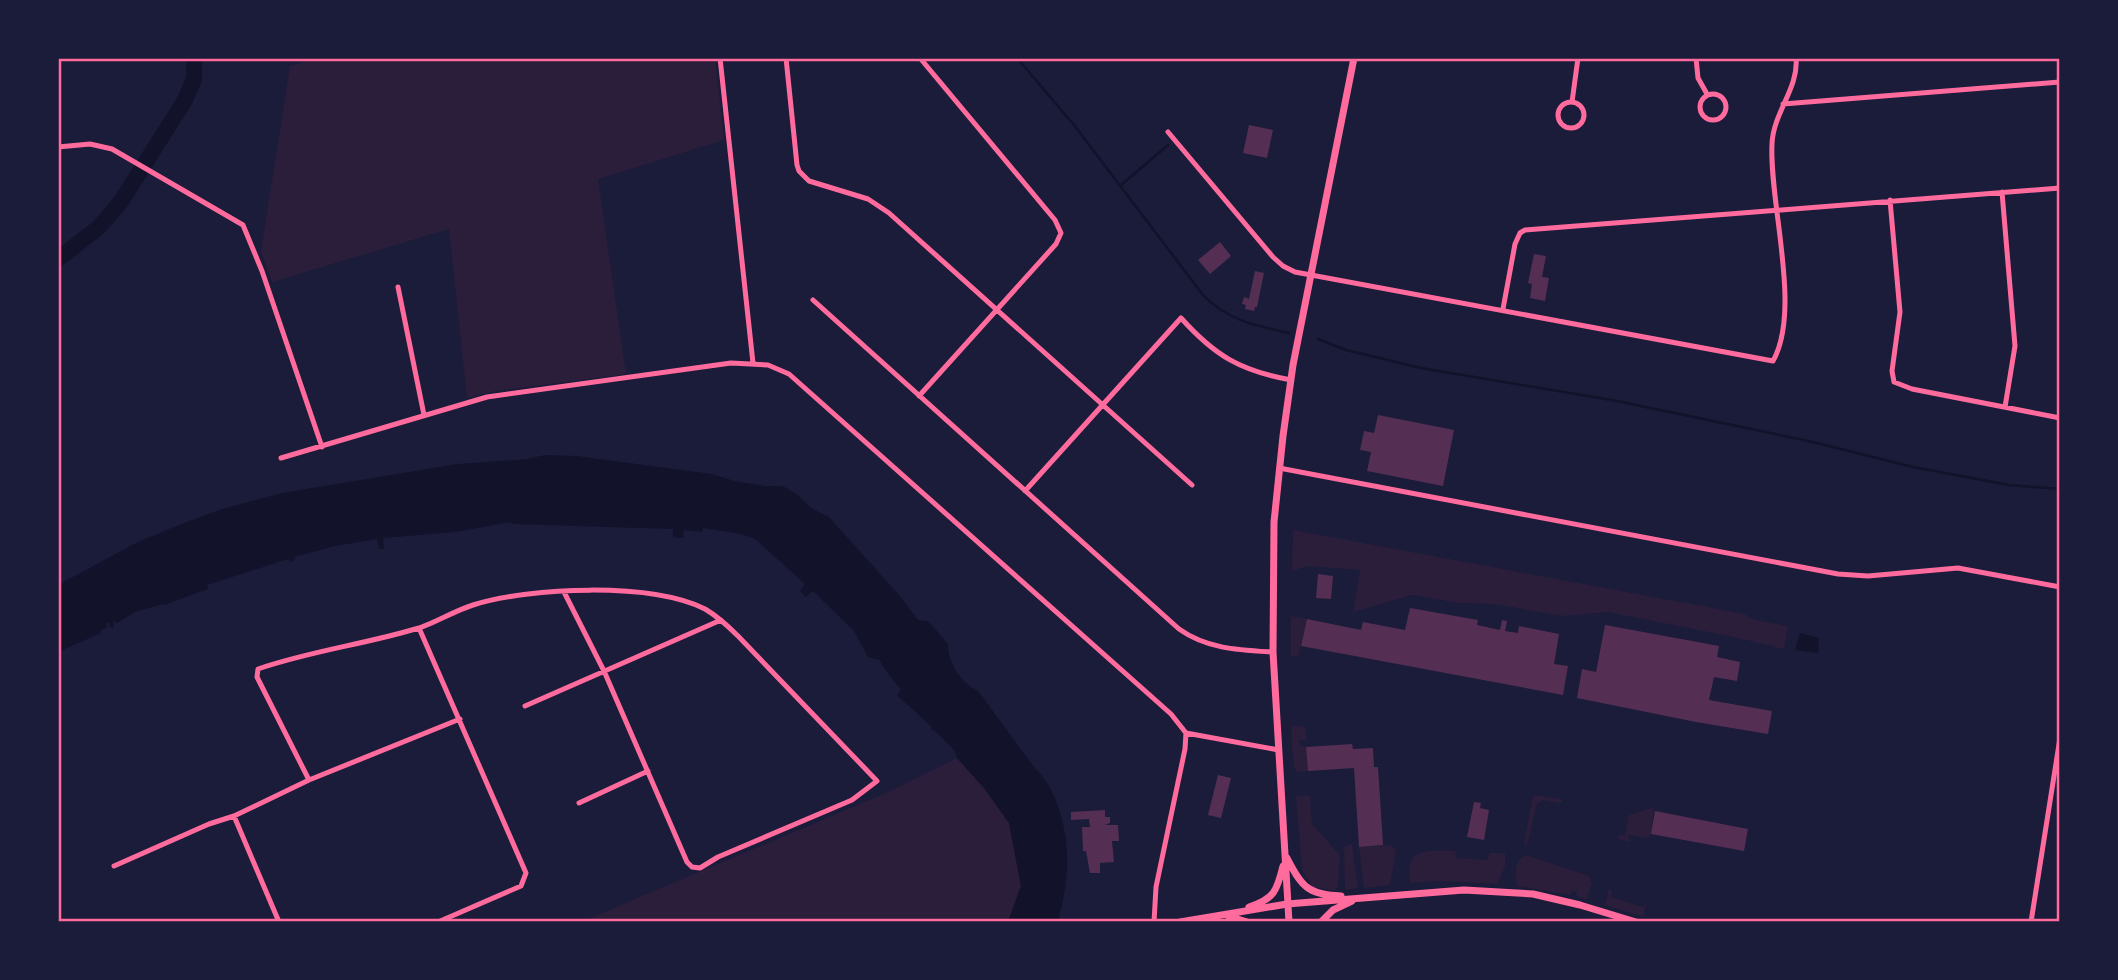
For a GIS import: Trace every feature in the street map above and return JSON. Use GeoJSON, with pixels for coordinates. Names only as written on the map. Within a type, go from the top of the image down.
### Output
{"type":"FeatureCollection","features":[{"type":"Feature","properties":{"kind":"main road"},"geometry":{"type":"LineString","coordinates":[[1289,922],[1273,652],[1272,559],[1279,468],[1291,380],[1354,58]]}},
{"type":"Feature","properties":{"kind":"main road"},"geometry":{"type":"LineString","coordinates":[[1286,855],[1298,880],[1309,890],[1321,895],[1362,898]]}},
{"type":"Feature","properties":{"kind":"main road"},"geometry":{"type":"LineString","coordinates":[[1225,915],[1272,896],[1279,883],[1286,855]]}},
{"type":"Feature","properties":{"kind":"main road"},"geometry":{"type":"LineString","coordinates":[[1180,922],[1287,904],[1464,890],[1507,891],[1555,899],[1636,922]]}},
{"type":"Feature","properties":{"kind":"main road"},"geometry":{"type":"LineString","coordinates":[[1321,922],[1344,904],[1362,898]]}},
{"type":"Feature","properties":{"kind":"main road"},"geometry":{"type":"LineString","coordinates":[[1225,915],[1247,922]]}},
{"type":"Feature","properties":{"kind":"street"},"geometry":{"type":"LineString","coordinates":[[720,58],[753,363]]}},
{"type":"Feature","properties":{"kind":"street"},"geometry":{"type":"LineString","coordinates":[[786,58],[797,165],[804,177],[868,200],[889,213],[1192,485]]}},
{"type":"Feature","properties":{"kind":"street"},"geometry":{"type":"LineString","coordinates":[[919,396],[1056,244],[1060,236],[1059,226],[920,58]]}},
{"type":"Feature","properties":{"kind":"street"},"geometry":{"type":"LineString","coordinates":[[1572,102],[1578,58]]}},
{"type":"Feature","properties":{"kind":"street"},"geometry":{"type":"LineString","coordinates":[[1696,58],[1698,78],[1707,94]]}},
{"type":"Feature","properties":{"kind":"street"},"geometry":{"type":"LineString","coordinates":[[1168,132],[1273,257],[1288,269],[1773,360],[1782,335],[1784,305],[1772,141],[1774,125],[1796,74],[1796,58]]}},
{"type":"Feature","properties":{"kind":"street"},"geometry":{"type":"LineString","coordinates":[[1783,104],[2060,82]]}},
{"type":"Feature","properties":{"kind":"street"},"geometry":{"type":"LineString","coordinates":[[1715,93],[1725,100],[1726,113],[1720,119],[1707,119],[1701,113],[1701,100],[1707,94],[1715,93]]}},
{"type":"Feature","properties":{"kind":"street"},"geometry":{"type":"LineString","coordinates":[[1572,102],[1583,109],[1584,117],[1577,127],[1569,128],[1562,125],[1558,113],[1561,106],[1572,102]]}},
{"type":"Feature","properties":{"kind":"street"},"geometry":{"type":"LineString","coordinates":[[58,147],[101,145],[131,158],[243,225],[262,271],[323,447]]}},
{"type":"Feature","properties":{"kind":"street"},"geometry":{"type":"LineString","coordinates":[[1503,309],[1515,244],[1520,233],[1525,230],[2060,188]]}},
{"type":"Feature","properties":{"kind":"street"},"geometry":{"type":"LineString","coordinates":[[2002,192],[2015,346],[2005,407]]}},
{"type":"Feature","properties":{"kind":"street"},"geometry":{"type":"LineString","coordinates":[[1890,200],[1900,312],[1892,370],[1894,382],[1912,389],[2060,418]]}},
{"type":"Feature","properties":{"kind":"street"},"geometry":{"type":"LineString","coordinates":[[398,287],[424,415]]}},
{"type":"Feature","properties":{"kind":"street"},"geometry":{"type":"LineString","coordinates":[[813,300],[1185,633],[1216,646],[1273,652]]}},
{"type":"Feature","properties":{"kind":"street"},"geometry":{"type":"LineString","coordinates":[[1025,491],[1181,318],[1209,347],[1230,362],[1255,372],[1291,380]]}},
{"type":"Feature","properties":{"kind":"street"},"geometry":{"type":"LineString","coordinates":[[281,458],[500,395],[730,363],[768,365],[789,374],[1171,714],[1186,733],[1279,750]]}},
{"type":"Feature","properties":{"kind":"street"},"geometry":{"type":"LineString","coordinates":[[1279,468],[1838,574],[1868,576],[1958,568],[2060,587]]}},
{"type":"Feature","properties":{"kind":"street"},"geometry":{"type":"LineString","coordinates":[[309,780],[256,672],[260,668],[419,628],[473,605],[506,598],[564,592],[602,591],[657,596],[695,606],[720,620],[877,781],[852,800],[718,857],[700,868],[692,867],[687,862],[604,671],[564,592]]}},
{"type":"Feature","properties":{"kind":"street"},"geometry":{"type":"LineString","coordinates":[[525,706],[720,620]]}},
{"type":"Feature","properties":{"kind":"street"},"geometry":{"type":"LineString","coordinates":[[419,628],[526,877],[521,886],[438,922]]}},
{"type":"Feature","properties":{"kind":"street"},"geometry":{"type":"LineString","coordinates":[[114,866],[209,824],[234,816],[309,780],[460,719]]}},
{"type":"Feature","properties":{"kind":"street"},"geometry":{"type":"LineString","coordinates":[[1154,922],[1156,887],[1186,733]]}},
{"type":"Feature","properties":{"kind":"street"},"geometry":{"type":"LineString","coordinates":[[2031,922],[2060,738]]}},
{"type":"Feature","properties":{"kind":"street"},"geometry":{"type":"LineString","coordinates":[[579,803],[648,771]]}},
{"type":"Feature","properties":{"kind":"street"},"geometry":{"type":"LineString","coordinates":[[234,816],[279,922]]}},
{"type":"Feature","properties":{"kind":"shaded area"},"geometry":{"type":"Polygon","coordinates":[[[320,58],[715,58],[724,140],[598,179],[626,374],[496,391],[467,398],[449,229],[272,282],[261,251],[290,66],[320,58]]]}},
{"type":"Feature","properties":{"kind":"shaded area"},"geometry":{"type":"Polygon","coordinates":[[[545,455],[576,456],[712,474],[765,486],[783,486],[811,508],[829,517],[918,620],[928,621],[948,644],[950,658],[957,672],[966,683],[978,691],[1051,790],[1062,819],[1067,850],[1065,885],[1058,922],[1008,922],[1021,886],[1009,823],[984,788],[957,758],[954,750],[897,695],[901,690],[880,660],[868,657],[854,631],[813,591],[806,597],[800,591],[805,584],[755,539],[741,534],[703,528],[702,532],[684,530],[683,538],[673,537],[673,529],[511,522],[455,532],[383,538],[384,549],[379,549],[377,539],[335,546],[294,557],[295,560],[290,562],[288,559],[207,585],[208,589],[135,612],[117,623],[113,620],[114,627],[111,628],[109,623],[106,623],[107,627],[100,631],[101,633],[58,652],[58,585],[138,542],[179,525],[222,509],[282,493],[458,464],[527,459],[545,455]]]}},
{"type":"Feature","properties":{"kind":"shaded area"},"geometry":{"type":"Polygon","coordinates":[[[1293,530],[1745,614],[1754,620],[1788,626],[1784,649],[1608,612],[1562,616],[1495,604],[1458,603],[1412,595],[1353,612],[1360,570],[1308,566],[1292,571],[1293,530]]]}},
{"type":"Feature","properties":{"kind":"shaded area"},"geometry":{"type":"Polygon","coordinates":[[[1291,616],[1307,619],[1298,657],[1291,656],[1291,616]]]}},
{"type":"Feature","properties":{"kind":"shaded area"},"geometry":{"type":"Polygon","coordinates":[[[1800,633],[1819,638],[1818,653],[1795,650],[1800,633]]]}},
{"type":"Feature","properties":{"kind":"shaded area"},"geometry":{"type":"Polygon","coordinates":[[[1294,725],[1306,727],[1306,741],[1299,739],[1300,745],[1306,748],[1308,771],[1298,772],[1294,768],[1291,729],[1294,725]]]}},
{"type":"Feature","properties":{"kind":"shaded area"},"geometry":{"type":"Polygon","coordinates":[[[957,758],[984,788],[1009,823],[1021,886],[1008,922],[581,922],[886,793],[957,758]]]}},
{"type":"Feature","properties":{"kind":"shaded area"},"geometry":{"type":"Polygon","coordinates":[[[1310,795],[1312,824],[1340,855],[1338,887],[1335,891],[1313,887],[1302,870],[1296,796],[1310,795]]]}},
{"type":"Feature","properties":{"kind":"shaded area"},"geometry":{"type":"Polygon","coordinates":[[[1533,795],[1561,799],[1563,802],[1543,800],[1537,804],[1527,845],[1524,844],[1533,795]]]}},
{"type":"Feature","properties":{"kind":"shaded area"},"geometry":{"type":"Polygon","coordinates":[[[1654,807],[1651,834],[1648,838],[1628,835],[1630,842],[1618,839],[1619,835],[1625,836],[1629,815],[1654,807]]]}},
{"type":"Feature","properties":{"kind":"shaded area"},"geometry":{"type":"Polygon","coordinates":[[[1352,844],[1358,888],[1345,890],[1344,847],[1352,844]]]}},
{"type":"Feature","properties":{"kind":"shaded area"},"geometry":{"type":"Polygon","coordinates":[[[1391,845],[1396,850],[1390,885],[1364,888],[1359,847],[1391,845]]]}},
{"type":"Feature","properties":{"kind":"shaded area"},"geometry":{"type":"Polygon","coordinates":[[[1455,851],[1457,858],[1488,860],[1489,853],[1505,853],[1505,867],[1497,884],[1439,881],[1410,883],[1411,862],[1420,853],[1455,851]]]}},
{"type":"Feature","properties":{"kind":"shaded area"},"geometry":{"type":"Polygon","coordinates":[[[1526,855],[1589,876],[1592,883],[1587,899],[1576,896],[1577,892],[1572,891],[1570,895],[1518,886],[1516,868],[1519,860],[1526,855]]]}},
{"type":"Feature","properties":{"kind":"shaded area"},"geometry":{"type":"Polygon","coordinates":[[[1609,889],[1612,892],[1611,897],[1642,907],[1646,903],[1643,917],[1605,905],[1609,889]]]}},
{"type":"Feature","properties":{"kind":"building"},"geometry":{"type":"Polygon","coordinates":[[[1249,125],[1273,130],[1267,158],[1243,153],[1249,125]]]}},
{"type":"Feature","properties":{"kind":"building"},"geometry":{"type":"Polygon","coordinates":[[[1220,242],[1231,256],[1210,274],[1198,260],[1220,242]]]}},
{"type":"Feature","properties":{"kind":"building"},"geometry":{"type":"Polygon","coordinates":[[[1534,254],[1546,256],[1542,277],[1549,278],[1545,301],[1530,298],[1532,284],[1528,283],[1534,254]]]}},
{"type":"Feature","properties":{"kind":"building"},"geometry":{"type":"Polygon","coordinates":[[[1255,271],[1264,273],[1254,311],[1245,309],[1246,305],[1242,304],[1244,297],[1249,299],[1255,271]]]}},
{"type":"Feature","properties":{"kind":"building"},"geometry":{"type":"Polygon","coordinates":[[[1378,415],[1454,430],[1443,486],[1367,471],[1371,452],[1360,450],[1364,431],[1374,433],[1378,415]]]}},
{"type":"Feature","properties":{"kind":"building"},"geometry":{"type":"Polygon","coordinates":[[[1318,574],[1333,576],[1331,599],[1316,598],[1318,574]]]}},
{"type":"Feature","properties":{"kind":"building"},"geometry":{"type":"Polygon","coordinates":[[[1410,608],[1478,620],[1477,625],[1500,630],[1502,620],[1507,621],[1505,631],[1518,633],[1519,626],[1559,634],[1554,664],[1568,666],[1563,695],[1301,646],[1307,619],[1361,630],[1363,622],[1405,630],[1410,608]]]}},
{"type":"Feature","properties":{"kind":"building"},"geometry":{"type":"Polygon","coordinates":[[[1605,625],[1719,646],[1717,657],[1740,662],[1737,681],[1714,677],[1709,700],[1772,711],[1768,734],[1577,698],[1582,669],[1596,672],[1605,625]]]}},
{"type":"Feature","properties":{"kind":"building"},"geometry":{"type":"Polygon","coordinates":[[[1352,744],[1353,749],[1373,748],[1374,767],[1378,767],[1383,845],[1359,847],[1354,768],[1308,771],[1306,747],[1352,744]]]}},
{"type":"Feature","properties":{"kind":"building"},"geometry":{"type":"Polygon","coordinates":[[[1218,775],[1231,778],[1221,818],[1208,815],[1218,775]]]}},
{"type":"Feature","properties":{"kind":"building"},"geometry":{"type":"Polygon","coordinates":[[[1474,802],[1481,803],[1480,808],[1489,810],[1484,840],[1467,837],[1474,802]]]}},
{"type":"Feature","properties":{"kind":"building"},"geometry":{"type":"Polygon","coordinates":[[[1105,810],[1105,817],[1110,817],[1110,823],[1105,825],[1118,825],[1119,841],[1112,841],[1114,862],[1100,863],[1100,873],[1090,873],[1086,851],[1083,851],[1082,827],[1090,827],[1089,819],[1071,820],[1071,812],[1105,810]]]}},
{"type":"Feature","properties":{"kind":"building"},"geometry":{"type":"Polygon","coordinates":[[[1655,811],[1748,829],[1744,851],[1651,834],[1655,811]]]}},
{"type":"Feature","properties":{"kind":"waterway"},"geometry":{"type":"LineString","coordinates":[[58,259],[98,228],[120,203],[185,100],[194,79],[194,58]]}},
{"type":"Feature","properties":{"kind":"waterway"},"geometry":{"type":"LineString","coordinates":[[1017,58],[1074,125],[1203,295],[1232,316],[1289,333]]}},
{"type":"Feature","properties":{"kind":"waterway"},"geometry":{"type":"LineString","coordinates":[[1120,186],[1168,145]]}},
{"type":"Feature","properties":{"kind":"waterway"},"geometry":{"type":"LineString","coordinates":[[1318,339],[1346,350],[1421,368],[1617,401],[1813,442],[1913,467],[2009,485],[2060,489]]}}]}
